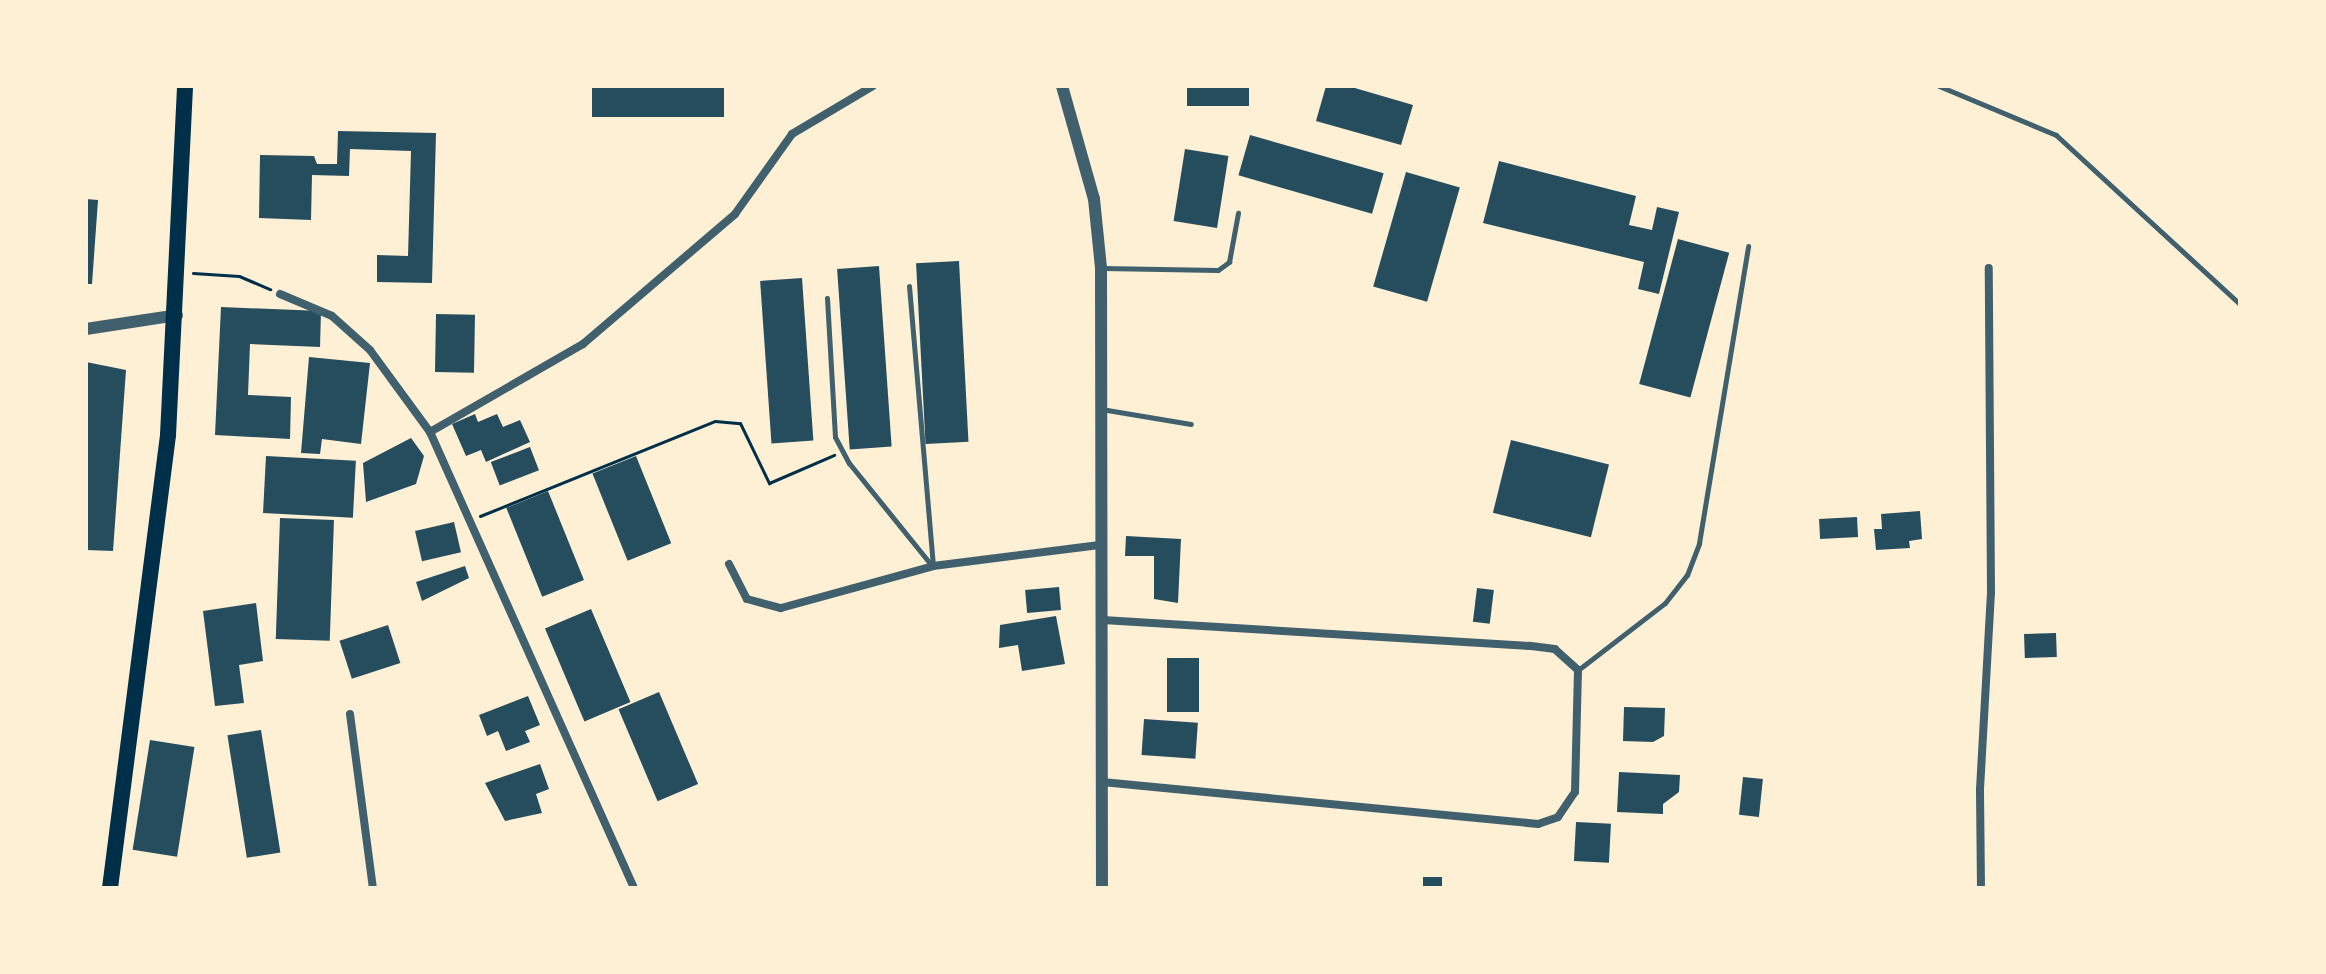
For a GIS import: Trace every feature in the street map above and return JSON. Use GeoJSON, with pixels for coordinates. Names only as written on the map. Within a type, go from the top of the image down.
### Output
{"type":"FeatureCollection","features":[{"type":"Feature","properties":{"kind":"main road"},"geometry":{"type":"LineString","coordinates":[[110,888],[155,565],[177,315],[185,86]]}},
{"type":"Feature","properties":{"kind":"street"},"geometry":{"type":"LineString","coordinates":[[430,432],[583,344],[735,214],[792,134],[873,86]]}},
{"type":"Feature","properties":{"kind":"street"},"geometry":{"type":"LineString","coordinates":[[1062,86],[1094,199],[1101,268],[1102,888]]}},
{"type":"Feature","properties":{"kind":"street"},"geometry":{"type":"LineString","coordinates":[[1981,888],[1980,789],[1991,593],[1989,268]]}},
{"type":"Feature","properties":{"kind":"street"},"geometry":{"type":"LineString","coordinates":[[280,294],[332,316],[370,350],[430,432],[634,888]]}},
{"type":"Feature","properties":{"kind":"street"},"geometry":{"type":"LineString","coordinates":[[86,329],[177,315]]}},
{"type":"Feature","properties":{"kind":"street"},"geometry":{"type":"LineString","coordinates":[[729,564],[747,599],[781,608],[933,566],[1100,545]]}},
{"type":"Feature","properties":{"kind":"street"},"geometry":{"type":"LineString","coordinates":[[1102,782],[1538,824],[1558,817],[1575,792],[1578,670],[1555,649],[1529,646],[1103,620]]}},
{"type":"Feature","properties":{"kind":"street"},"geometry":{"type":"LineString","coordinates":[[350,714],[373,888]]}},
{"type":"Feature","properties":{"kind":"lane"},"geometry":{"type":"LineString","coordinates":[[1939,86],[2056,135],[2240,304]]}},
{"type":"Feature","properties":{"kind":"lane"},"geometry":{"type":"LineString","coordinates":[[1101,268],[1218,270],[1229,262],[1238,213]]}},
{"type":"Feature","properties":{"kind":"lane"},"geometry":{"type":"LineString","coordinates":[[1578,670],[1665,603],[1687,575],[1699,543],[1748,246]]}},
{"type":"Feature","properties":{"kind":"lane"},"geometry":{"type":"LineString","coordinates":[[909,286],[933,566]]}},
{"type":"Feature","properties":{"kind":"lane"},"geometry":{"type":"LineString","coordinates":[[827,298],[835,437],[933,566]]}},
{"type":"Feature","properties":{"kind":"lane"},"geometry":{"type":"LineString","coordinates":[[1100,409],[1191,424]]}},
{"type":"Feature","properties":{"kind":"path"},"geometry":{"type":"LineString","coordinates":[[178,279],[212,272],[280,294]]}},
{"type":"Feature","properties":{"kind":"path"},"geometry":{"type":"LineString","coordinates":[[469,520],[715,421],[740,423],[769,483],[843,451]]}},
{"type":"Feature","properties":{"kind":"building"},"geometry":{"type":"Polygon","coordinates":[[[592,86],[724,86],[724,117],[592,117],[592,86]]]}},
{"type":"Feature","properties":{"kind":"building"},"geometry":{"type":"Polygon","coordinates":[[[1187,86],[1249,86],[1249,106],[1187,106],[1187,86]]]}},
{"type":"Feature","properties":{"kind":"building"},"geometry":{"type":"Polygon","coordinates":[[[1326,86],[1348,86],[1413,105],[1401,145],[1316,121],[1326,86]]]}},
{"type":"Feature","properties":{"kind":"building"},"geometry":{"type":"Polygon","coordinates":[[[338,131],[436,133],[432,283],[377,282],[377,255],[408,256],[411,151],[350,149],[349,176],[312,175],[311,220],[259,218],[260,155],[314,156],[317,164],[337,164],[338,131]]]}},
{"type":"Feature","properties":{"kind":"building"},"geometry":{"type":"Polygon","coordinates":[[[1250,135],[1384,173],[1372,214],[1238,175],[1250,135]]]}},
{"type":"Feature","properties":{"kind":"building"},"geometry":{"type":"Polygon","coordinates":[[[1185,149],[1228,156],[1217,228],[1174,221],[1185,149]]]}},
{"type":"Feature","properties":{"kind":"building"},"geometry":{"type":"Polygon","coordinates":[[[1499,161],[1636,196],[1629,225],[1652,230],[1657,207],[1679,212],[1659,294],[1638,289],[1644,262],[1483,223],[1499,161]]]}},
{"type":"Feature","properties":{"kind":"building"},"geometry":{"type":"Polygon","coordinates":[[[1406,172],[1460,187],[1427,302],[1373,286],[1406,172]]]}},
{"type":"Feature","properties":{"kind":"building"},"geometry":{"type":"Polygon","coordinates":[[[86,199],[98,200],[92,284],[86,284],[86,199]]]}},
{"type":"Feature","properties":{"kind":"building"},"geometry":{"type":"Polygon","coordinates":[[[1678,239],[1729,253],[1690,398],[1639,384],[1678,239]]]}},
{"type":"Feature","properties":{"kind":"building"},"geometry":{"type":"Polygon","coordinates":[[[959,261],[968,442],[926,444],[916,263],[959,261]]]}},
{"type":"Feature","properties":{"kind":"building"},"geometry":{"type":"Polygon","coordinates":[[[879,266],[892,447],[850,449],[837,269],[879,266]]]}},
{"type":"Feature","properties":{"kind":"building"},"geometry":{"type":"Polygon","coordinates":[[[802,278],[813,441],[771,444],[760,281],[802,278]]]}},
{"type":"Feature","properties":{"kind":"building"},"geometry":{"type":"Polygon","coordinates":[[[221,307],[321,311],[320,347],[250,344],[248,395],[291,397],[290,439],[215,435],[221,307]]]}},
{"type":"Feature","properties":{"kind":"building"},"geometry":{"type":"Polygon","coordinates":[[[436,314],[475,315],[474,373],[435,372],[436,314]]]}},
{"type":"Feature","properties":{"kind":"building"},"geometry":{"type":"Polygon","coordinates":[[[309,357],[370,363],[361,444],[322,439],[320,454],[301,453],[309,357]]]}},
{"type":"Feature","properties":{"kind":"building"},"geometry":{"type":"Polygon","coordinates":[[[86,362],[126,370],[113,551],[86,550],[86,362]]]}},
{"type":"Feature","properties":{"kind":"building"},"geometry":{"type":"Polygon","coordinates":[[[475,414],[478,422],[497,414],[503,427],[520,420],[530,442],[486,462],[481,450],[466,456],[452,424],[475,414]]]}},
{"type":"Feature","properties":{"kind":"building"},"geometry":{"type":"Polygon","coordinates":[[[411,438],[424,456],[416,484],[366,502],[363,463],[411,438]]]}},
{"type":"Feature","properties":{"kind":"building"},"geometry":{"type":"Polygon","coordinates":[[[1511,440],[1609,464],[1591,537],[1493,513],[1511,440]]]}},
{"type":"Feature","properties":{"kind":"building"},"geometry":{"type":"Polygon","coordinates":[[[530,447],[539,470],[500,485],[491,462],[530,447]]]}},
{"type":"Feature","properties":{"kind":"building"},"geometry":{"type":"Polygon","coordinates":[[[266,456],[356,461],[353,518],[263,513],[266,456]]]}},
{"type":"Feature","properties":{"kind":"building"},"geometry":{"type":"Polygon","coordinates":[[[636,456],[671,543],[628,561],[592,474],[636,456]]]}},
{"type":"Feature","properties":{"kind":"building"},"geometry":{"type":"Polygon","coordinates":[[[548,491],[584,580],[542,597],[506,508],[548,491]]]}},
{"type":"Feature","properties":{"kind":"building"},"geometry":{"type":"Polygon","coordinates":[[[1920,511],[1922,539],[1909,541],[1910,548],[1876,550],[1874,529],[1882,529],[1881,514],[1920,511]]]}},
{"type":"Feature","properties":{"kind":"building"},"geometry":{"type":"Polygon","coordinates":[[[1857,517],[1858,537],[1820,539],[1819,519],[1857,517]]]}},
{"type":"Feature","properties":{"kind":"building"},"geometry":{"type":"Polygon","coordinates":[[[280,518],[334,520],[330,641],[276,639],[280,518]]]}},
{"type":"Feature","properties":{"kind":"building"},"geometry":{"type":"Polygon","coordinates":[[[454,522],[461,552],[422,561],[415,531],[454,522]]]}},
{"type":"Feature","properties":{"kind":"building"},"geometry":{"type":"Polygon","coordinates":[[[1126,536],[1181,539],[1178,603],[1154,599],[1154,556],[1125,556],[1126,536]]]}},
{"type":"Feature","properties":{"kind":"building"},"geometry":{"type":"Polygon","coordinates":[[[465,566],[469,578],[422,601],[416,582],[465,566]]]}},
{"type":"Feature","properties":{"kind":"building"},"geometry":{"type":"Polygon","coordinates":[[[1059,587],[1061,610],[1027,613],[1025,590],[1059,587]]]}},
{"type":"Feature","properties":{"kind":"building"},"geometry":{"type":"Polygon","coordinates":[[[1477,588],[1494,590],[1490,624],[1473,622],[1477,588]]]}},
{"type":"Feature","properties":{"kind":"building"},"geometry":{"type":"Polygon","coordinates":[[[256,603],[263,661],[239,665],[244,703],[215,706],[203,611],[256,603]]]}},
{"type":"Feature","properties":{"kind":"building"},"geometry":{"type":"Polygon","coordinates":[[[591,609],[630,702],[584,722],[545,629],[591,609]]]}},
{"type":"Feature","properties":{"kind":"building"},"geometry":{"type":"Polygon","coordinates":[[[1056,616],[1065,664],[1022,671],[1018,645],[999,648],[1000,625],[1056,616]]]}},
{"type":"Feature","properties":{"kind":"building"},"geometry":{"type":"Polygon","coordinates":[[[388,625],[400,663],[352,679],[339,641],[388,625]]]}},
{"type":"Feature","properties":{"kind":"building"},"geometry":{"type":"Polygon","coordinates":[[[2056,633],[2057,657],[2025,658],[2024,634],[2056,633]]]}},
{"type":"Feature","properties":{"kind":"building"},"geometry":{"type":"Polygon","coordinates":[[[1167,658],[1199,658],[1199,712],[1167,712],[1167,658]]]}},
{"type":"Feature","properties":{"kind":"building"},"geometry":{"type":"Polygon","coordinates":[[[659,692],[698,784],[658,801],[618,709],[659,692]]]}},
{"type":"Feature","properties":{"kind":"building"},"geometry":{"type":"Polygon","coordinates":[[[528,696],[540,725],[525,731],[530,742],[506,751],[498,731],[487,736],[479,715],[528,696]]]}},
{"type":"Feature","properties":{"kind":"building"},"geometry":{"type":"Polygon","coordinates":[[[1624,707],[1665,708],[1664,736],[1653,742],[1623,741],[1624,707]]]}},
{"type":"Feature","properties":{"kind":"building"},"geometry":{"type":"Polygon","coordinates":[[[1144,719],[1198,723],[1195,759],[1141,755],[1144,719]]]}},
{"type":"Feature","properties":{"kind":"building"},"geometry":{"type":"Polygon","coordinates":[[[261,730],[280,852],[247,858],[227,735],[261,730]]]}},
{"type":"Feature","properties":{"kind":"building"},"geometry":{"type":"Polygon","coordinates":[[[150,740],[194,747],[177,857],[133,850],[150,740]]]}},
{"type":"Feature","properties":{"kind":"building"},"geometry":{"type":"Polygon","coordinates":[[[540,764],[549,789],[536,794],[542,813],[505,821],[485,783],[540,764]]]}},
{"type":"Feature","properties":{"kind":"building"},"geometry":{"type":"Polygon","coordinates":[[[1619,772],[1680,775],[1679,792],[1663,804],[1663,814],[1617,812],[1619,772]]]}},
{"type":"Feature","properties":{"kind":"building"},"geometry":{"type":"Polygon","coordinates":[[[1743,777],[1763,779],[1759,817],[1739,815],[1743,777]]]}},
{"type":"Feature","properties":{"kind":"building"},"geometry":{"type":"Polygon","coordinates":[[[1576,822],[1611,824],[1609,863],[1574,861],[1576,822]]]}},
{"type":"Feature","properties":{"kind":"building"},"geometry":{"type":"Polygon","coordinates":[[[1423,877],[1442,877],[1442,888],[1423,888],[1423,877]]]}}]}
